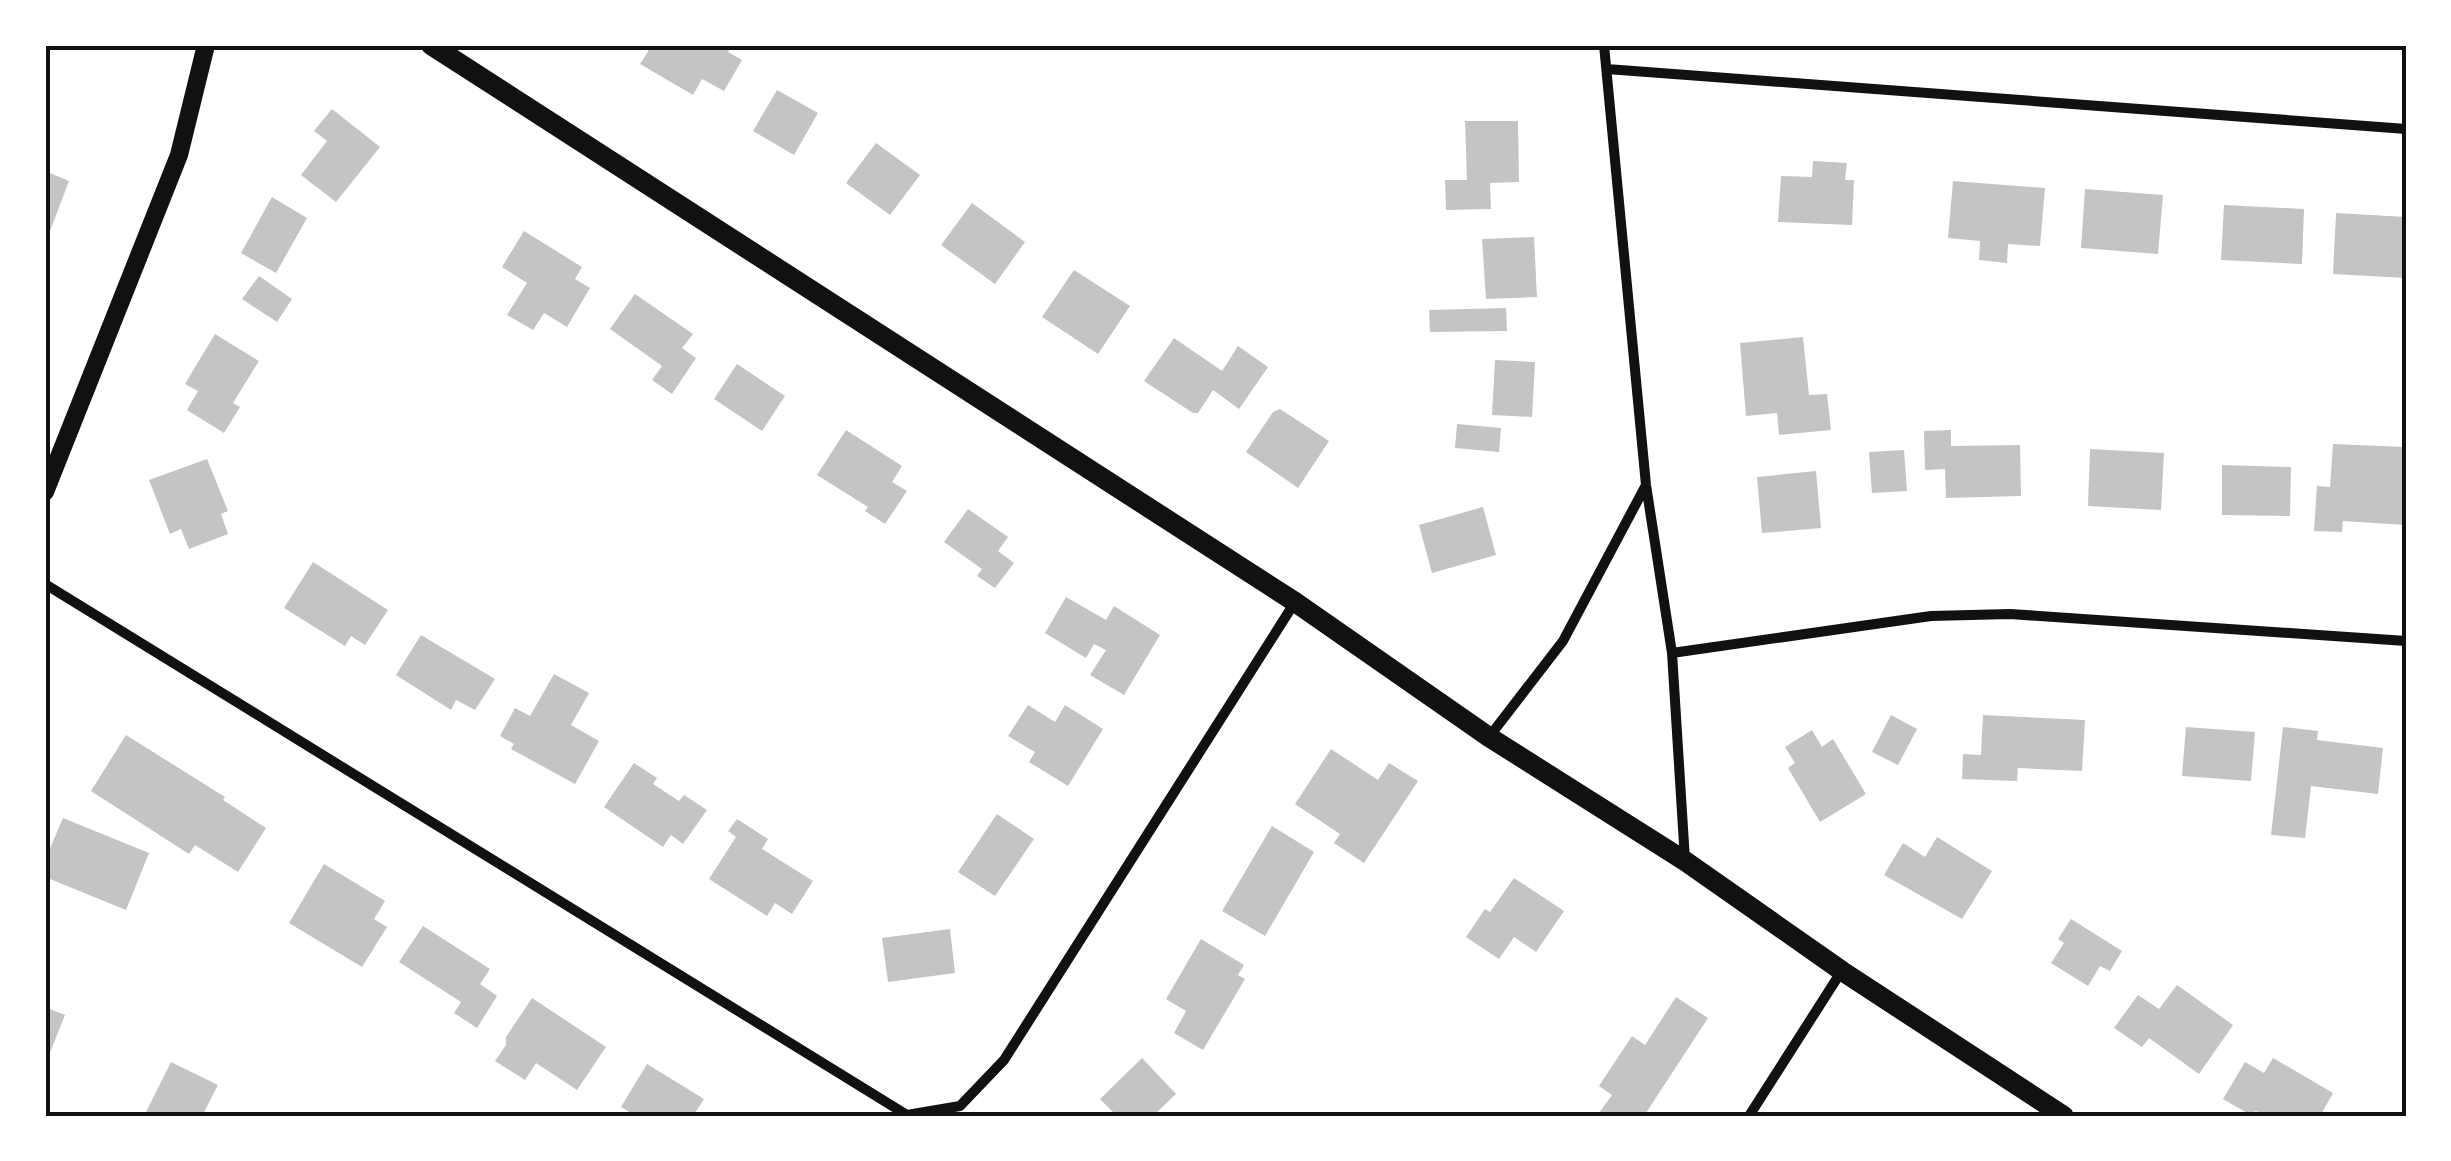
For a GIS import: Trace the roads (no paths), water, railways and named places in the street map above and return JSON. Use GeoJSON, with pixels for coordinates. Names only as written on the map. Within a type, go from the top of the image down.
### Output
{"type":"FeatureCollection","features":[{"type":"Feature","properties":{"kind":"main road"},"geometry":{"type":"LineString","coordinates":[[431,45],[1295,602],[1490,737],[1685,861],[1842,971],[2064,1116]]}},
{"type":"Feature","properties":{"kind":"street"},"geometry":{"type":"LineString","coordinates":[[45,492],[179,154],[206,45]]}},
{"type":"Feature","properties":{"kind":"street"},"geometry":{"type":"LineString","coordinates":[[1604,45],[1646,485],[1672,653],[1685,861]]}},
{"type":"Feature","properties":{"kind":"street"},"geometry":{"type":"LineString","coordinates":[[1607,69],[2406,129]]}},
{"type":"Feature","properties":{"kind":"street"},"geometry":{"type":"LineString","coordinates":[[1490,737],[1563,641],[1646,485]]}},
{"type":"Feature","properties":{"kind":"street"},"geometry":{"type":"LineString","coordinates":[[45,584],[906,1116],[960,1106],[1004,1060],[1295,602]]}},
{"type":"Feature","properties":{"kind":"street"},"geometry":{"type":"LineString","coordinates":[[1672,653],[1931,616],[2010,614],[2406,640]]}},
{"type":"Feature","properties":{"kind":"street"},"geometry":{"type":"LineString","coordinates":[[1749,1116],[1842,971]]}}]}
